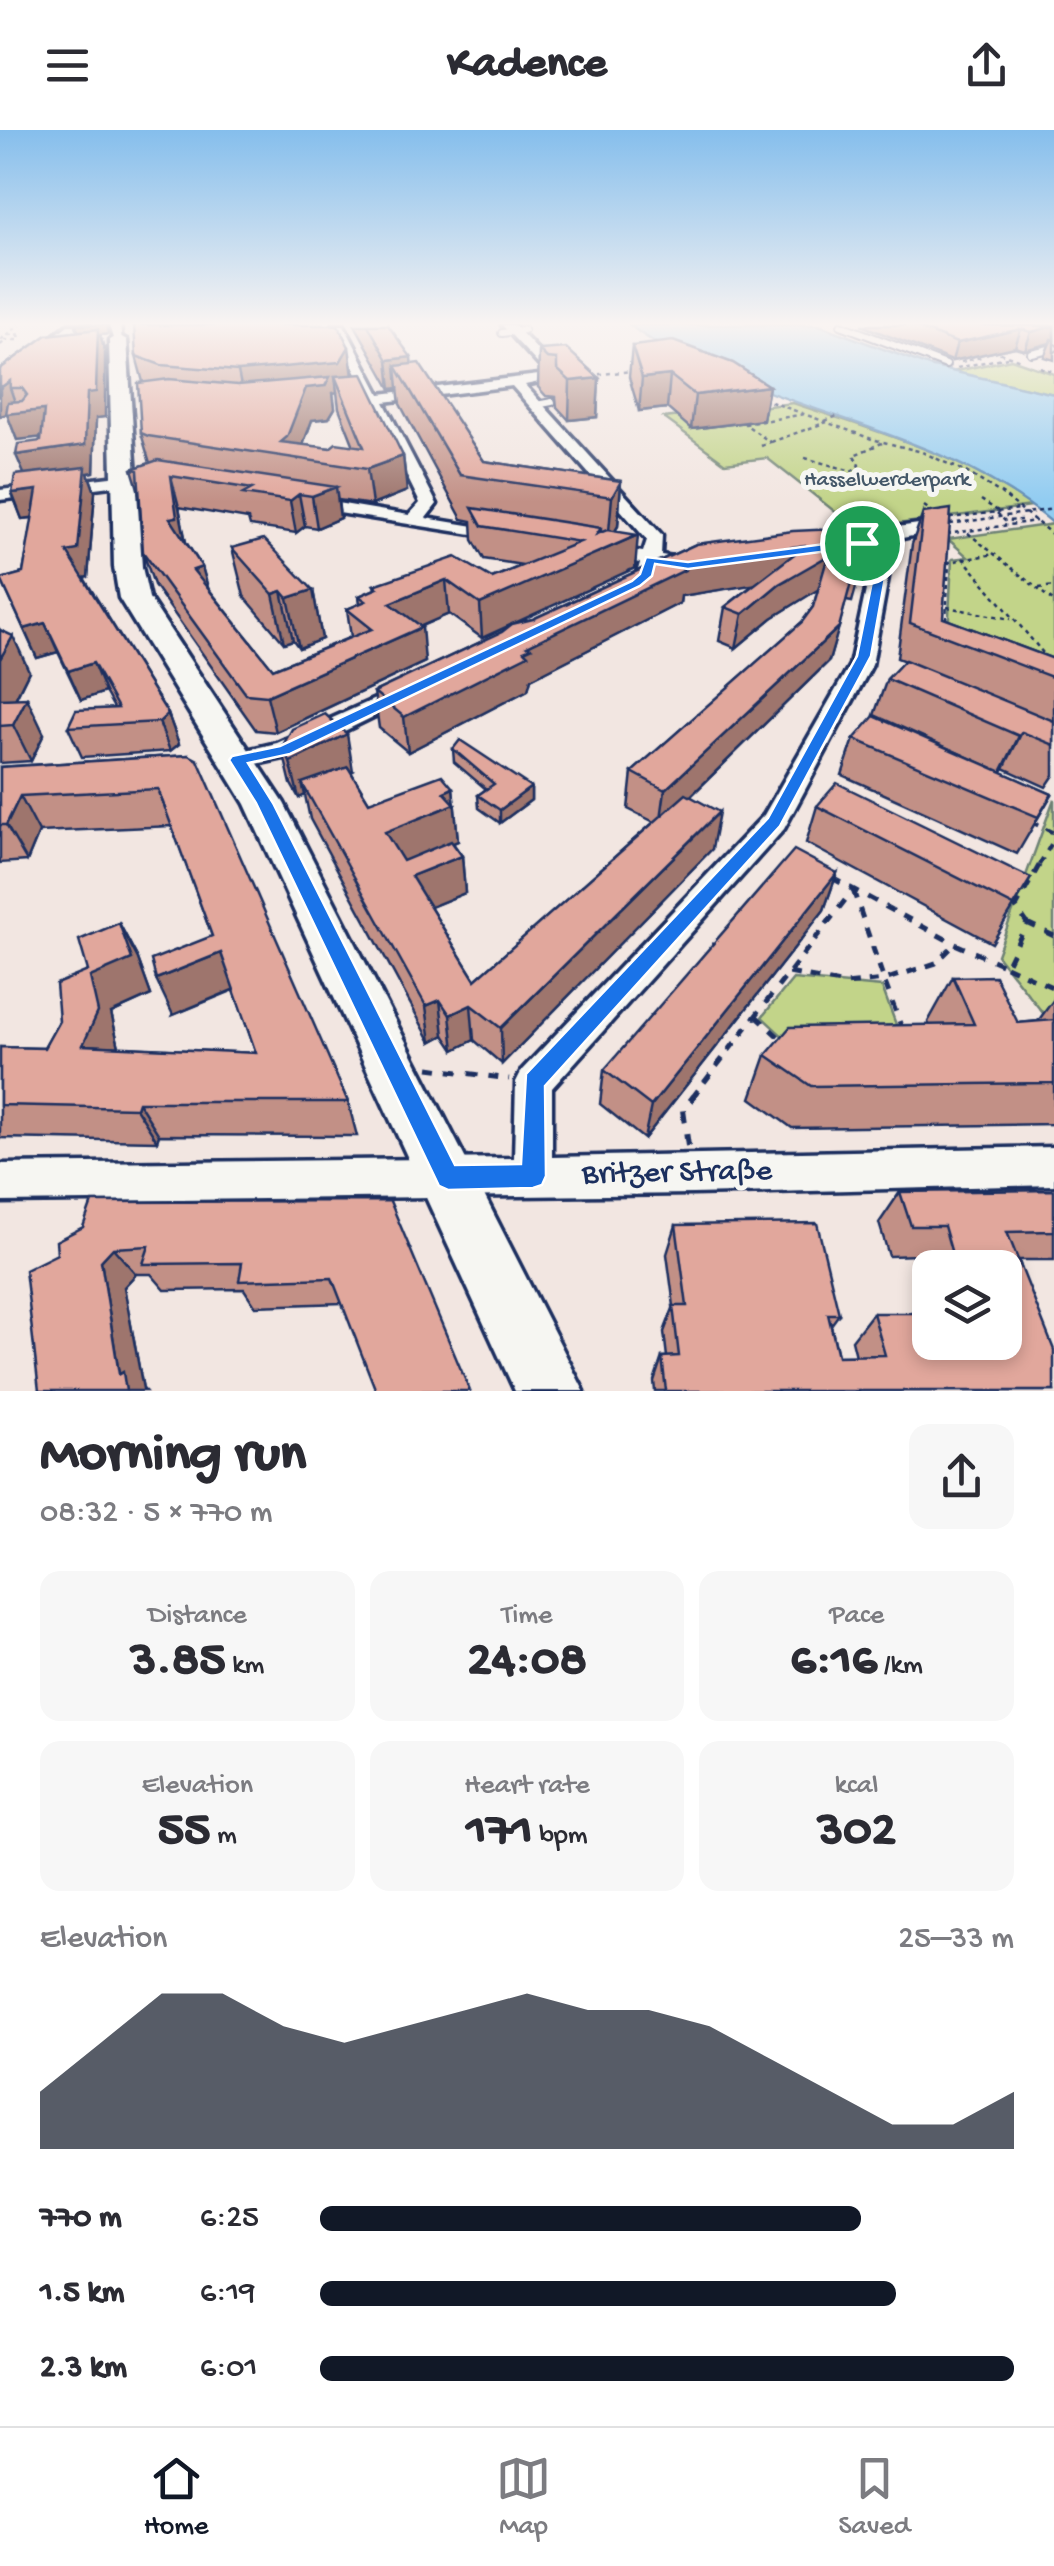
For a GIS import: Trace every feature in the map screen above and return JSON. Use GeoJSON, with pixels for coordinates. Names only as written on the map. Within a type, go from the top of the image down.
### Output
{"type":"FeatureCollection","features":[{"type":"Feature","properties":{"kind":"street"},"geometry":{"type":"LineString","coordinates":[[124,384],[130,404],[124,479],[129,584],[134,598],[220,763],[264,803],[550,1391]]}},
{"type":"Feature","properties":{"kind":"street"},"geometry":{"type":"LineString","coordinates":[[368,384],[429,504],[414,520]]}},
{"type":"Feature","properties":{"kind":"street"},"geometry":{"type":"LineString","coordinates":[[356,398],[517,384],[544,404],[656,539],[646,576],[636,584]]}},
{"type":"Feature","properties":{"kind":"street"},"geometry":{"type":"LineString","coordinates":[[0,495],[124,479],[164,480]]}},
{"type":"Feature","properties":{"kind":"street"},"geometry":{"type":"LineString","coordinates":[[297,501],[516,538]]}},
{"type":"Feature","properties":{"kind":"street"},"geometry":{"type":"LineString","coordinates":[[824,548],[862,543],[875,535],[935,530]]}},
{"type":"Feature","properties":{"kind":"street"},"geometry":{"type":"LineString","coordinates":[[533,1176],[534,1082],[774,822],[864,656],[882,561],[862,543]]}},
{"type":"Feature","properties":{"kind":"street"},"geometry":{"type":"LineString","coordinates":[[574,548],[688,566],[709,563]]}},
{"type":"Feature","properties":{"kind":"street"},"geometry":{"type":"LineString","coordinates":[[220,763],[284,750],[432,680]]}},
{"type":"Feature","properties":{"kind":"street","name":"Britzer Straße"},"geometry":{"type":"LineString","coordinates":[[0,1183],[692,1176],[1054,1166]]}},
{"type":"Feature","properties":{"kind":"path"},"geometry":{"type":"LineString","coordinates":[[758,396],[922,452],[966,472],[1054,536]]}},
{"type":"Feature","properties":{"kind":"path"},"geometry":{"type":"LineString","coordinates":[[770,442],[746,424],[805,414]]}},
{"type":"Feature","properties":{"kind":"path"},"geometry":{"type":"LineString","coordinates":[[760,446],[840,415]]}},
{"type":"Feature","properties":{"kind":"path"},"geometry":{"type":"LineString","coordinates":[[805,458],[852,470],[859,465],[854,456],[857,452],[883,440]]}},
{"type":"Feature","properties":{"kind":"path"},"geometry":{"type":"LineString","coordinates":[[981,500],[999,514],[1023,522]]}},
{"type":"Feature","properties":{"kind":"path"},"geometry":{"type":"LineString","coordinates":[[935,530],[1020,509]]}},
{"type":"Feature","properties":{"kind":"path"},"geometry":{"type":"LineString","coordinates":[[935,530],[928,521],[1054,509]]}},
{"type":"Feature","properties":{"kind":"path"},"geometry":{"type":"LineString","coordinates":[[935,530],[966,531],[1036,520]]}},
{"type":"Feature","properties":{"kind":"path"},"geometry":{"type":"LineString","coordinates":[[966,531],[1054,602]]}},
{"type":"Feature","properties":{"kind":"path"},"geometry":{"type":"LineString","coordinates":[[946,622],[949,562],[994,554]]}},
{"type":"Feature","properties":{"kind":"path"},"geometry":{"type":"LineString","coordinates":[[963,558],[1054,666]]}},
{"type":"Feature","properties":{"kind":"path"},"geometry":{"type":"LineString","coordinates":[[1037,588],[1054,586]]}},
{"type":"Feature","properties":{"kind":"path"},"geometry":{"type":"LineString","coordinates":[[947,606],[1014,619]]}},
{"type":"Feature","properties":{"kind":"path"},"geometry":{"type":"LineString","coordinates":[[1021,818],[1054,836],[1016,907],[1027,922],[1054,936]]}},
{"type":"Feature","properties":{"kind":"path"},"geometry":{"type":"LineString","coordinates":[[821,872],[955,944],[1054,988]]}},
{"type":"Feature","properties":{"kind":"path"},"geometry":{"type":"LineString","coordinates":[[692,1176],[683,1110],[853,890]]}},
{"type":"Feature","properties":{"kind":"path"},"geometry":{"type":"LineString","coordinates":[[853,890],[906,1041]]}},
{"type":"Feature","properties":{"kind":"path"},"geometry":{"type":"LineString","coordinates":[[1006,966],[1027,922]]}},
{"type":"Feature","properties":{"kind":"path"},"geometry":{"type":"LineString","coordinates":[[789,974],[846,984],[884,980],[936,963],[955,944]]}},
{"type":"Feature","properties":{"kind":"path"},"geometry":{"type":"LineString","coordinates":[[756,1016],[791,1049]]}},
{"type":"Feature","properties":{"kind":"path"},"geometry":{"type":"LineString","coordinates":[[392,1063],[534,1082]]}},
{"type":"Feature","properties":{"kind":"green space"},"geometry":{"type":"Polygon","coordinates":[[[1007,384],[1054,384],[1054,394],[1007,384]]]}},
{"type":"Feature","properties":{"kind":"green space","name":"Hasselwerderpark"},"geometry":{"type":"Polygon","coordinates":[[[793,403],[947,458],[1032,506],[875,527],[859,515],[843,518],[767,458],[725,463],[664,418],[793,403]]]}},
{"type":"Feature","properties":{"kind":"green space"},"geometry":{"type":"Polygon","coordinates":[[[1054,524],[1054,696],[947,654],[952,559],[968,557],[948,539],[1054,524]]]}},
{"type":"Feature","properties":{"kind":"green space"},"geometry":{"type":"Polygon","coordinates":[[[1054,799],[1054,1027],[997,955],[1054,799]]]}},
{"type":"Feature","properties":{"kind":"green space"},"geometry":{"type":"Polygon","coordinates":[[[793,979],[882,987],[907,1054],[804,1056],[762,1017],[793,979]]]}},
{"type":"Feature","properties":{"kind":"water"},"geometry":{"type":"Polygon","coordinates":[[[747,384],[1009,384],[1054,394],[1054,524],[1017,496],[935,453],[747,384]]]}},
{"type":"Feature","properties":{"kind":"building"},"geometry":{"type":"Polygon","coordinates":[[[10,384],[96,384],[96,392],[87,393],[85,445],[16,455],[18,444],[41,441],[44,410],[6,414],[8,402],[22,401],[27,395],[22,388],[10,388],[10,384]]]}},
{"type":"Feature","properties":{"kind":"building"},"geometry":{"type":"Polygon","coordinates":[[[138,384],[326,384],[306,388],[287,437],[281,442],[330,448],[336,443],[364,447],[338,384],[368,384],[403,456],[367,469],[148,436],[141,433],[138,384]]]}},
{"type":"Feature","properties":{"kind":"building"},"geometry":{"type":"Polygon","coordinates":[[[406,384],[433,384],[484,461],[621,481],[612,497],[460,475],[406,384]]]}},
{"type":"Feature","properties":{"kind":"building"},"geometry":{"type":"Polygon","coordinates":[[[681,384],[769,386],[695,395],[681,384]]]}},
{"type":"Feature","properties":{"kind":"building"},"geometry":{"type":"Polygon","coordinates":[[[158,460],[336,487],[312,496],[299,494],[290,501],[243,494],[252,489],[171,476],[177,517],[170,518],[202,567],[193,570],[273,669],[372,629],[347,609],[366,601],[359,596],[378,588],[374,585],[456,557],[492,578],[580,542],[482,526],[472,508],[601,528],[597,534],[607,530],[638,535],[480,604],[446,580],[390,603],[422,627],[267,696],[246,694],[143,552],[138,470],[132,469],[158,460]]]}},
{"type":"Feature","properties":{"kind":"building"},"geometry":{"type":"Polygon","coordinates":[[[86,467],[78,550],[67,552],[168,714],[159,722],[68,727],[76,710],[118,708],[93,663],[68,671],[45,623],[24,629],[1,579],[23,573],[37,490],[12,493],[15,475],[86,467]]]}},
{"type":"Feature","properties":{"kind":"building"},"geometry":{"type":"Polygon","coordinates":[[[951,509],[943,618],[1054,659],[1054,678],[910,623],[923,513],[951,509]]]}},
{"type":"Feature","properties":{"kind":"building"},"geometry":{"type":"Polygon","coordinates":[[[836,529],[869,535],[861,569],[855,568],[839,627],[665,790],[632,772],[802,622],[813,607],[828,556],[779,584],[743,614],[725,607],[806,545],[675,565],[685,570],[527,646],[531,648],[524,651],[528,655],[404,717],[374,692],[512,624],[533,619],[696,544],[836,529]]]}},
{"type":"Feature","properties":{"kind":"building"},"geometry":{"type":"Polygon","coordinates":[[[264,539],[313,590],[288,598],[282,591],[273,594],[232,548],[264,539]]]}},
{"type":"Feature","properties":{"kind":"building"},"geometry":{"type":"Polygon","coordinates":[[[0,630],[13,636],[0,659],[0,630]]]}},
{"type":"Feature","properties":{"kind":"building"},"geometry":{"type":"Polygon","coordinates":[[[905,660],[1054,721],[1054,745],[1022,732],[1019,736],[887,679],[905,660]]]}},
{"type":"Feature","properties":{"kind":"building"},"geometry":{"type":"Polygon","coordinates":[[[27,698],[13,725],[0,726],[0,699],[27,698]]]}},
{"type":"Feature","properties":{"kind":"building"},"geometry":{"type":"Polygon","coordinates":[[[325,714],[347,734],[290,762],[282,747],[292,729],[325,714]]]}},
{"type":"Feature","properties":{"kind":"building"},"geometry":{"type":"Polygon","coordinates":[[[874,716],[1052,794],[1038,817],[854,739],[874,716]]]}},
{"type":"Feature","properties":{"kind":"building"},"geometry":{"type":"Polygon","coordinates":[[[460,740],[531,787],[500,810],[478,795],[494,784],[453,749],[460,740]]]}},
{"type":"Feature","properties":{"kind":"building"},"geometry":{"type":"Polygon","coordinates":[[[189,755],[198,760],[348,1102],[138,1102],[136,1108],[0,1105],[0,1047],[44,1048],[59,1021],[56,984],[88,971],[79,940],[119,923],[132,959],[90,977],[98,1012],[83,1045],[256,1053],[221,953],[156,979],[151,960],[212,936],[158,789],[20,796],[6,825],[0,825],[0,767],[189,755]]]}},
{"type":"Feature","properties":{"kind":"building"},"geometry":{"type":"Polygon","coordinates":[[[348,767],[369,802],[442,775],[453,788],[444,792],[455,804],[385,832],[403,861],[451,841],[462,856],[411,876],[475,980],[686,794],[719,812],[501,1028],[471,1005],[450,1015],[440,1000],[426,1006],[302,783],[348,767]]]}},
{"type":"Feature","properties":{"kind":"building"},"geometry":{"type":"Polygon","coordinates":[[[837,783],[1031,878],[1014,906],[817,806],[837,783]]]}},
{"type":"Feature","properties":{"kind":"building"},"geometry":{"type":"Polygon","coordinates":[[[794,850],[837,873],[651,1106],[604,1070],[794,850]]]}},
{"type":"Feature","properties":{"kind":"building"},"geometry":{"type":"Polygon","coordinates":[[[995,976],[1018,1023],[1054,1020],[1054,1083],[811,1086],[766,1055],[790,1027],[974,1024],[953,977],[995,976]]]}},
{"type":"Feature","properties":{"kind":"building"},"geometry":{"type":"Polygon","coordinates":[[[1054,1190],[1054,1231],[1007,1232],[1014,1250],[951,1250],[944,1226],[911,1226],[900,1192],[1054,1190]]]}},
{"type":"Feature","properties":{"kind":"building"},"geometry":{"type":"Polygon","coordinates":[[[390,1201],[470,1391],[376,1391],[332,1278],[239,1281],[242,1263],[143,1264],[149,1246],[113,1248],[101,1261],[119,1374],[123,1372],[126,1391],[39,1391],[25,1270],[57,1254],[56,1241],[83,1227],[92,1202],[390,1201]]]}},
{"type":"Feature","properties":{"kind":"building"},"geometry":{"type":"Polygon","coordinates":[[[817,1223],[839,1314],[828,1314],[838,1356],[885,1355],[873,1313],[912,1313],[912,1360],[1022,1360],[1022,1270],[1054,1350],[1054,1391],[666,1391],[662,1357],[679,1356],[673,1306],[687,1306],[676,1225],[817,1223]]]}},
{"type":"Feature","properties":{"kind":"route"},"geometry":{"type":"LineString","coordinates":[[862,543],[882,561],[864,656],[774,822],[534,1082],[533,1176],[448,1177],[264,803],[238,760],[284,750],[636,584],[646,576],[650,560],[688,566],[862,543]]}}]}
